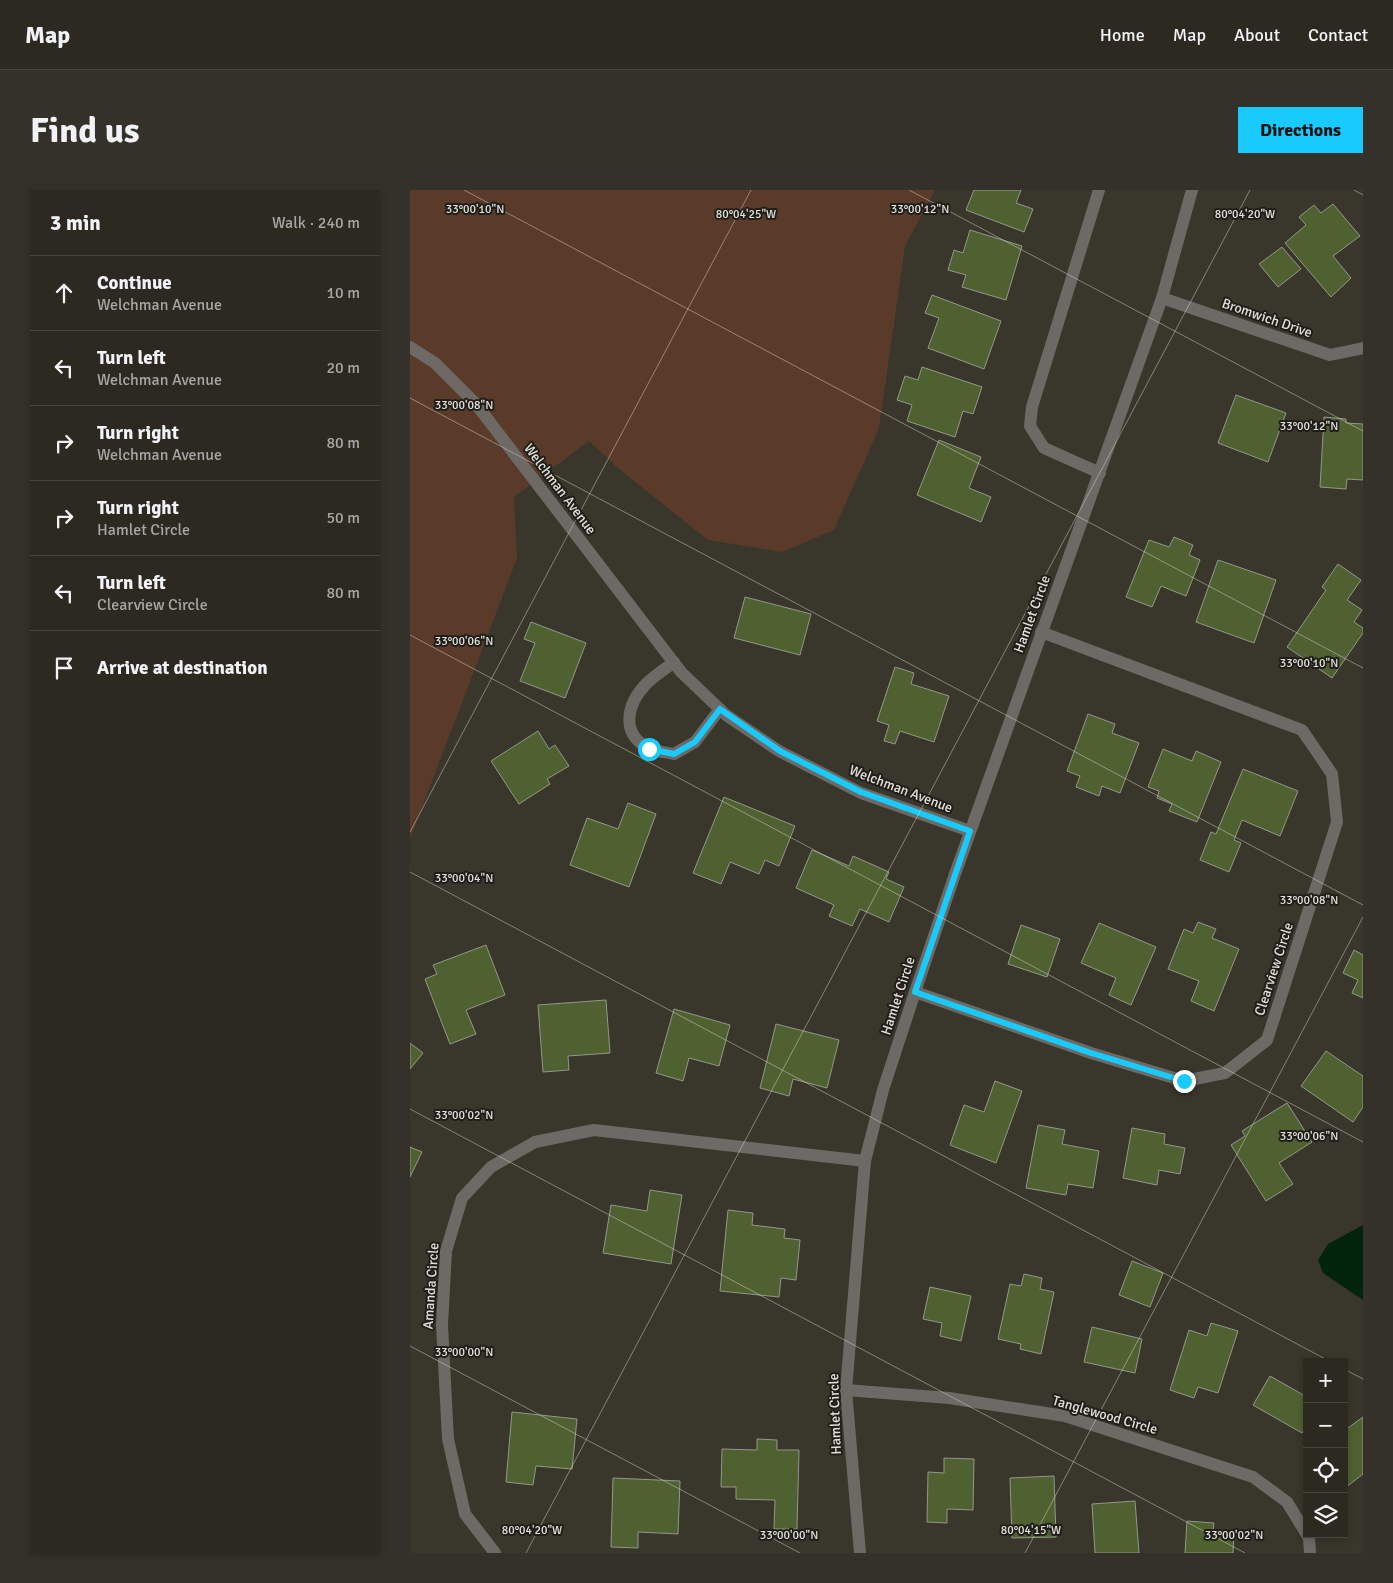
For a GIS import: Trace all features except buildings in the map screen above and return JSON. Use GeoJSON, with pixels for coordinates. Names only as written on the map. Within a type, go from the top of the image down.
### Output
{"type":"FeatureCollection","features":[{"type":"Feature","properties":{"kind":"street"},"geometry":{"type":"LineString","coordinates":[[1099,190],[1032,407],[1030,426],[1044,448],[1100,473]]}},
{"type":"Feature","properties":{"kind":"street","name":"Hamlet Circle"},"geometry":{"type":"LineString","coordinates":[[860,1553],[846,1390],[865,1161],[883,1090],[915,992],[970,831],[1162,298],[1192,190]]}},
{"type":"Feature","properties":{"kind":"street","name":"Bromwich Drive"},"geometry":{"type":"LineString","coordinates":[[1162,298],[1330,355],[1363,348]]}},
{"type":"Feature","properties":{"kind":"street","name":"Welchman Avenue"},"geometry":{"type":"LineString","coordinates":[[410,347],[435,363],[476,404],[674,662],[720,709],[780,751],[861,792],[970,831]]}},
{"type":"Feature","properties":{"kind":"street","name":"Clearview Circle"},"geometry":{"type":"LineString","coordinates":[[915,992],[1091,1053],[1184,1081],[1225,1073],[1268,1040],[1337,822],[1332,774],[1302,730],[1041,632]]}},
{"type":"Feature","properties":{"kind":"street"},"geometry":{"type":"LineString","coordinates":[[674,662],[646,684],[633,702],[627,720],[633,737],[649,749],[674,754],[695,742],[720,709]]}},
{"type":"Feature","properties":{"kind":"street","name":"Amanda Circle"},"geometry":{"type":"LineString","coordinates":[[495,1553],[465,1514],[462,1504],[448,1439],[442,1325],[446,1251],[462,1198],[485,1173],[491,1167],[535,1142],[594,1130],[865,1161]]}},
{"type":"Feature","properties":{"kind":"street","name":"Tanglewood Circle"},"geometry":{"type":"LineString","coordinates":[[846,1390],[948,1398],[1066,1416],[1252,1477],[1287,1502],[1309,1538],[1310,1553]]}},
{"type":"Feature","properties":{"kind":"shaded area"},"geometry":{"type":"Polygon","coordinates":[[[410,190],[935,190],[905,246],[879,428],[834,530],[782,552],[708,540],[618,468],[589,441],[514,497],[517,558],[410,839],[410,190]]]}},
{"type":"Feature","properties":{"kind":"shaded area"},"geometry":{"type":"Polygon","coordinates":[[[1363,1225],[1363,1300],[1323,1273],[1318,1260],[1328,1244],[1363,1225]]]}},
{"type":"Feature","properties":{"kind":"route"},"geometry":{"type":"LineString","coordinates":[[649,749],[674,754],[695,742],[720,709],[780,751],[861,792],[970,831],[915,992],[1091,1053],[1184,1081]]}}]}
